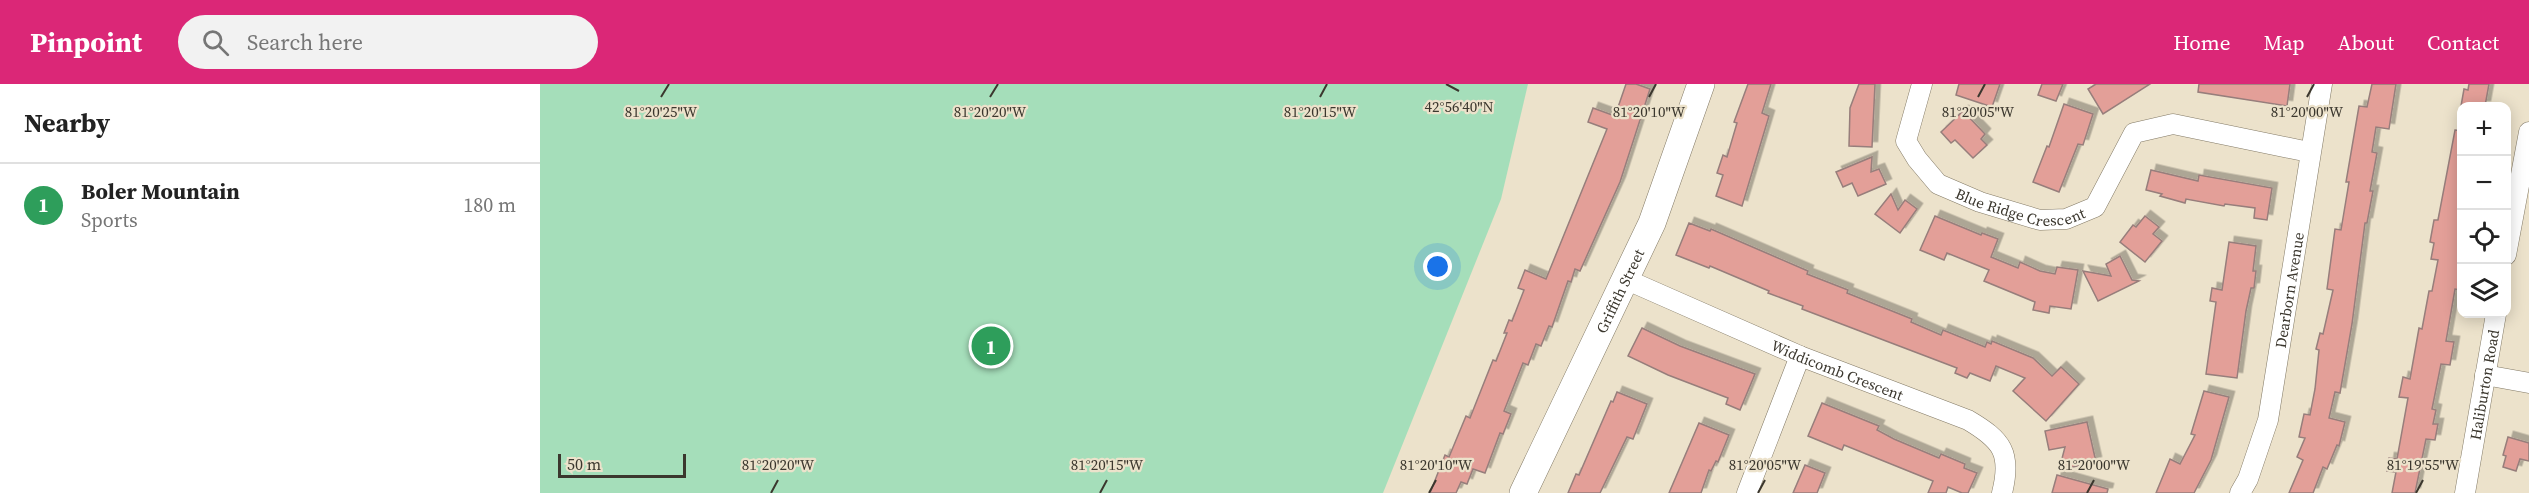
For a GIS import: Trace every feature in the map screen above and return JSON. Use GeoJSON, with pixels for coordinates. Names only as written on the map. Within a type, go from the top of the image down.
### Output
{"type":"FeatureCollection","features":[{"type":"Feature","properties":{"kind":"street","name":"Griffith Street"},"geometry":{"type":"LineString","coordinates":[[1523,493],[1652,223],[1701,84]]}},
{"type":"Feature","properties":{"kind":"street","name":"Blue Ridge Crescent"},"geometry":{"type":"LineString","coordinates":[[1922,84],[1906,141],[1917,159],[1938,184],[1980,202],[2040,220],[2066,219],[2095,207],[2134,133],[2173,124],[2309,152]]}},
{"type":"Feature","properties":{"kind":"street","name":"Dearborn Avenue"},"geometry":{"type":"LineString","coordinates":[[2240,493],[2248,479],[2268,420],[2309,152],[2322,84]]}},
{"type":"Feature","properties":{"kind":"street"},"geometry":{"type":"LineString","coordinates":[[2511,233],[2525,172],[2529,132]]}},
{"type":"Feature","properties":{"kind":"street","name":"Widdicomb Crescent"},"geometry":{"type":"LineString","coordinates":[[1625,279],[1800,356],[1968,420],[1989,432],[2003,448],[2007,473],[2002,493]]}},
{"type":"Feature","properties":{"kind":"street","name":"Haliburton Road"},"geometry":{"type":"LineString","coordinates":[[2465,493],[2495,318]]}},
{"type":"Feature","properties":{"kind":"street"},"geometry":{"type":"LineString","coordinates":[[1747,493],[1800,356]]}},
{"type":"Feature","properties":{"kind":"street"},"geometry":{"type":"LineString","coordinates":[[2485,375],[2529,383]]}},
{"type":"Feature","properties":{"kind":"green space"},"geometry":{"type":"Polygon","coordinates":[[[540,84],[1528,84],[1501,199],[1383,493],[540,493],[540,84]]]}},
{"type":"Feature","properties":{"kind":"building"},"geometry":{"type":"Polygon","coordinates":[[[1626,84],[1636,84],[1650,89],[1620,182],[1580,271],[1575,269],[1571,282],[1568,281],[1552,327],[1549,326],[1541,346],[1536,344],[1528,365],[1523,363],[1504,411],[1511,414],[1503,434],[1500,433],[1485,473],[1473,469],[1467,484],[1461,482],[1456,493],[1430,493],[1445,455],[1449,457],[1466,416],[1470,418],[1493,360],[1496,361],[1507,333],[1504,333],[1509,320],[1512,321],[1524,290],[1518,288],[1525,270],[1546,279],[1607,129],[1588,122],[1593,108],[1615,116],[1626,84]]]}},
{"type":"Feature","properties":{"kind":"building"},"geometry":{"type":"Polygon","coordinates":[[[1748,84],[1771,84],[1762,113],[1769,116],[1742,206],[1716,196],[1723,175],[1717,173],[1723,155],[1727,157],[1737,123],[1734,122],[1748,84]]]}},
{"type":"Feature","properties":{"kind":"building"},"geometry":{"type":"Polygon","coordinates":[[[1859,84],[1875,84],[1872,147],[1849,146],[1850,108],[1859,84]]]}},
{"type":"Feature","properties":{"kind":"building"},"geometry":{"type":"Polygon","coordinates":[[[1959,84],[2000,84],[1992,107],[1956,95],[1959,84]]]}},
{"type":"Feature","properties":{"kind":"building"},"geometry":{"type":"Polygon","coordinates":[[[2042,84],[2063,84],[2056,101],[2038,95],[2042,84]]]}},
{"type":"Feature","properties":{"kind":"building"},"geometry":{"type":"Polygon","coordinates":[[[2096,84],[2150,84],[2103,114],[2088,89],[2096,84]]]}},
{"type":"Feature","properties":{"kind":"building"},"geometry":{"type":"Polygon","coordinates":[[[2199,84],[2290,84],[2287,106],[2198,92],[2199,84]]]}},
{"type":"Feature","properties":{"kind":"building"},"geometry":{"type":"Polygon","coordinates":[[[2372,84],[2396,84],[2389,129],[2376,127],[2372,152],[2377,153],[2370,191],[2373,191],[2367,223],[2365,223],[2352,324],[2340,393],[2335,392],[2329,418],[2345,422],[2339,446],[2337,445],[2327,469],[2323,467],[2313,493],[2289,493],[2303,460],[2297,457],[2305,438],[2299,437],[2304,414],[2310,415],[2319,350],[2316,349],[2320,333],[2323,334],[2333,290],[2327,289],[2335,229],[2341,230],[2349,182],[2346,182],[2359,106],[2367,107],[2372,84]]]}},
{"type":"Feature","properties":{"kind":"building"},"geometry":{"type":"Polygon","coordinates":[[[2469,84],[2489,84],[2486,102],[2462,102],[2464,89],[2468,90],[2469,84]]]}},
{"type":"Feature","properties":{"kind":"building"},"geometry":{"type":"Polygon","coordinates":[[[2064,104],[2093,114],[2083,145],[2078,144],[2059,192],[2033,182],[2047,146],[2049,147],[2064,104]]]}},
{"type":"Feature","properties":{"kind":"building"},"geometry":{"type":"Polygon","coordinates":[[[1963,111],[1985,134],[1981,139],[1987,145],[1973,158],[1955,140],[1951,143],[1941,132],[1963,111]]]}},
{"type":"Feature","properties":{"kind":"building"},"geometry":{"type":"Polygon","coordinates":[[[2455,130],[2457,130],[2457,289],[2455,289],[2446,341],[2454,342],[2450,365],[2441,364],[2432,409],[2436,410],[2433,424],[2438,424],[2435,440],[2426,439],[2415,493],[2392,493],[2396,472],[2387,471],[2389,458],[2397,459],[2408,398],[2399,397],[2403,377],[2410,379],[2419,328],[2422,329],[2429,291],[2432,291],[2438,260],[2431,259],[2434,243],[2430,242],[2434,220],[2438,220],[2455,130]]]}},
{"type":"Feature","properties":{"kind":"building"},"geometry":{"type":"Polygon","coordinates":[[[1872,157],[1871,172],[1879,169],[1886,184],[1858,196],[1852,183],[1843,187],[1836,172],[1872,157]]]}},
{"type":"Feature","properties":{"kind":"building"},"geometry":{"type":"Polygon","coordinates":[[[2151,170],[2198,181],[2199,175],[2272,188],[2267,220],[2254,218],[2255,208],[2225,204],[2224,206],[2186,199],[2185,203],[2146,190],[2151,170]]]}},
{"type":"Feature","properties":{"kind":"building"},"geometry":{"type":"Polygon","coordinates":[[[1891,194],[1898,210],[1905,200],[1917,209],[1900,233],[1875,214],[1891,194]]]}},
{"type":"Feature","properties":{"kind":"building"},"geometry":{"type":"Polygon","coordinates":[[[1935,216],[1981,235],[1982,233],[1998,239],[1991,257],[2018,268],[2020,262],[2040,271],[2055,274],[2057,267],[2078,270],[2071,309],[2050,306],[2049,313],[2033,310],[2035,302],[1984,281],[1989,270],[1947,253],[1944,260],[1920,250],[1935,216]]]}},
{"type":"Feature","properties":{"kind":"building"},"geometry":{"type":"Polygon","coordinates":[[[2145,216],[2159,227],[2153,234],[2162,241],[2145,262],[2120,242],[2133,225],[2136,227],[2145,216]]]}},
{"type":"Feature","properties":{"kind":"building"},"geometry":{"type":"Polygon","coordinates":[[[1689,223],[1710,231],[1711,229],[1808,271],[1807,274],[1912,319],[1911,322],[1941,335],[1943,330],[1985,347],[1987,342],[1991,344],[1992,341],[2033,358],[2052,376],[2061,367],[2079,384],[2046,421],[2013,391],[2025,378],[1996,366],[1990,381],[1970,373],[1967,378],[1955,373],[1957,368],[1802,309],[1803,306],[1768,293],[1769,291],[1710,266],[1709,268],[1676,255],[1689,223]]]}},
{"type":"Feature","properties":{"kind":"building"},"geometry":{"type":"Polygon","coordinates":[[[2229,242],[2256,246],[2253,271],[2256,271],[2254,288],[2251,288],[2246,311],[2237,378],[2206,374],[2216,302],[2210,301],[2212,288],[2222,290],[2229,242]]]}},
{"type":"Feature","properties":{"kind":"building"},"geometry":{"type":"Polygon","coordinates":[[[2120,256],[2132,280],[2139,281],[2098,301],[2083,271],[2111,276],[2106,264],[2120,256]]]}},
{"type":"Feature","properties":{"kind":"building"},"geometry":{"type":"Polygon","coordinates":[[[1642,328],[1680,346],[1755,374],[1740,410],[1726,404],[1728,398],[1668,375],[1628,356],[1642,328]]]}},
{"type":"Feature","properties":{"kind":"building"},"geometry":{"type":"Polygon","coordinates":[[[2204,391],[2229,397],[2211,460],[2194,493],[2156,493],[2170,459],[2180,464],[2195,435],[2191,434],[2204,391]]]}},
{"type":"Feature","properties":{"kind":"building"},"geometry":{"type":"Polygon","coordinates":[[[1617,392],[1647,404],[1633,439],[1627,437],[1600,493],[1568,493],[1576,474],[1579,475],[1617,392]]]}},
{"type":"Feature","properties":{"kind":"building"},"geometry":{"type":"Polygon","coordinates":[[[1822,403],[1879,426],[1877,430],[1894,439],[1939,458],[1941,454],[1965,464],[1964,468],[1977,473],[1968,493],[1948,487],[1946,493],[1928,493],[1933,481],[1844,445],[1842,450],[1808,436],[1822,403]]]}},
{"type":"Feature","properties":{"kind":"building"},"geometry":{"type":"Polygon","coordinates":[[[2087,422],[2096,462],[2059,470],[2065,447],[2049,450],[2045,431],[2087,422]]]}},
{"type":"Feature","properties":{"kind":"building"},"geometry":{"type":"Polygon","coordinates":[[[1699,423],[1729,435],[1718,462],[1716,461],[1711,471],[1709,470],[1701,493],[1669,493],[1699,423]]]}},
{"type":"Feature","properties":{"kind":"building"},"geometry":{"type":"Polygon","coordinates":[[[2508,437],[2529,443],[2529,461],[2520,459],[2516,471],[2503,467],[2506,456],[2503,455],[2508,437]]]}},
{"type":"Feature","properties":{"kind":"building"},"geometry":{"type":"Polygon","coordinates":[[[1805,465],[1825,473],[1817,493],[1793,493],[1805,465]]]}},
{"type":"Feature","properties":{"kind":"building"},"geometry":{"type":"Polygon","coordinates":[[[2057,475],[2108,489],[2107,493],[2052,493],[2057,475]]]}},
{"type":"Feature","properties":{"kind":"place","name":"Boler Mountain"},"geometry":{"type":"Point","coordinates":[991,346]}}]}
